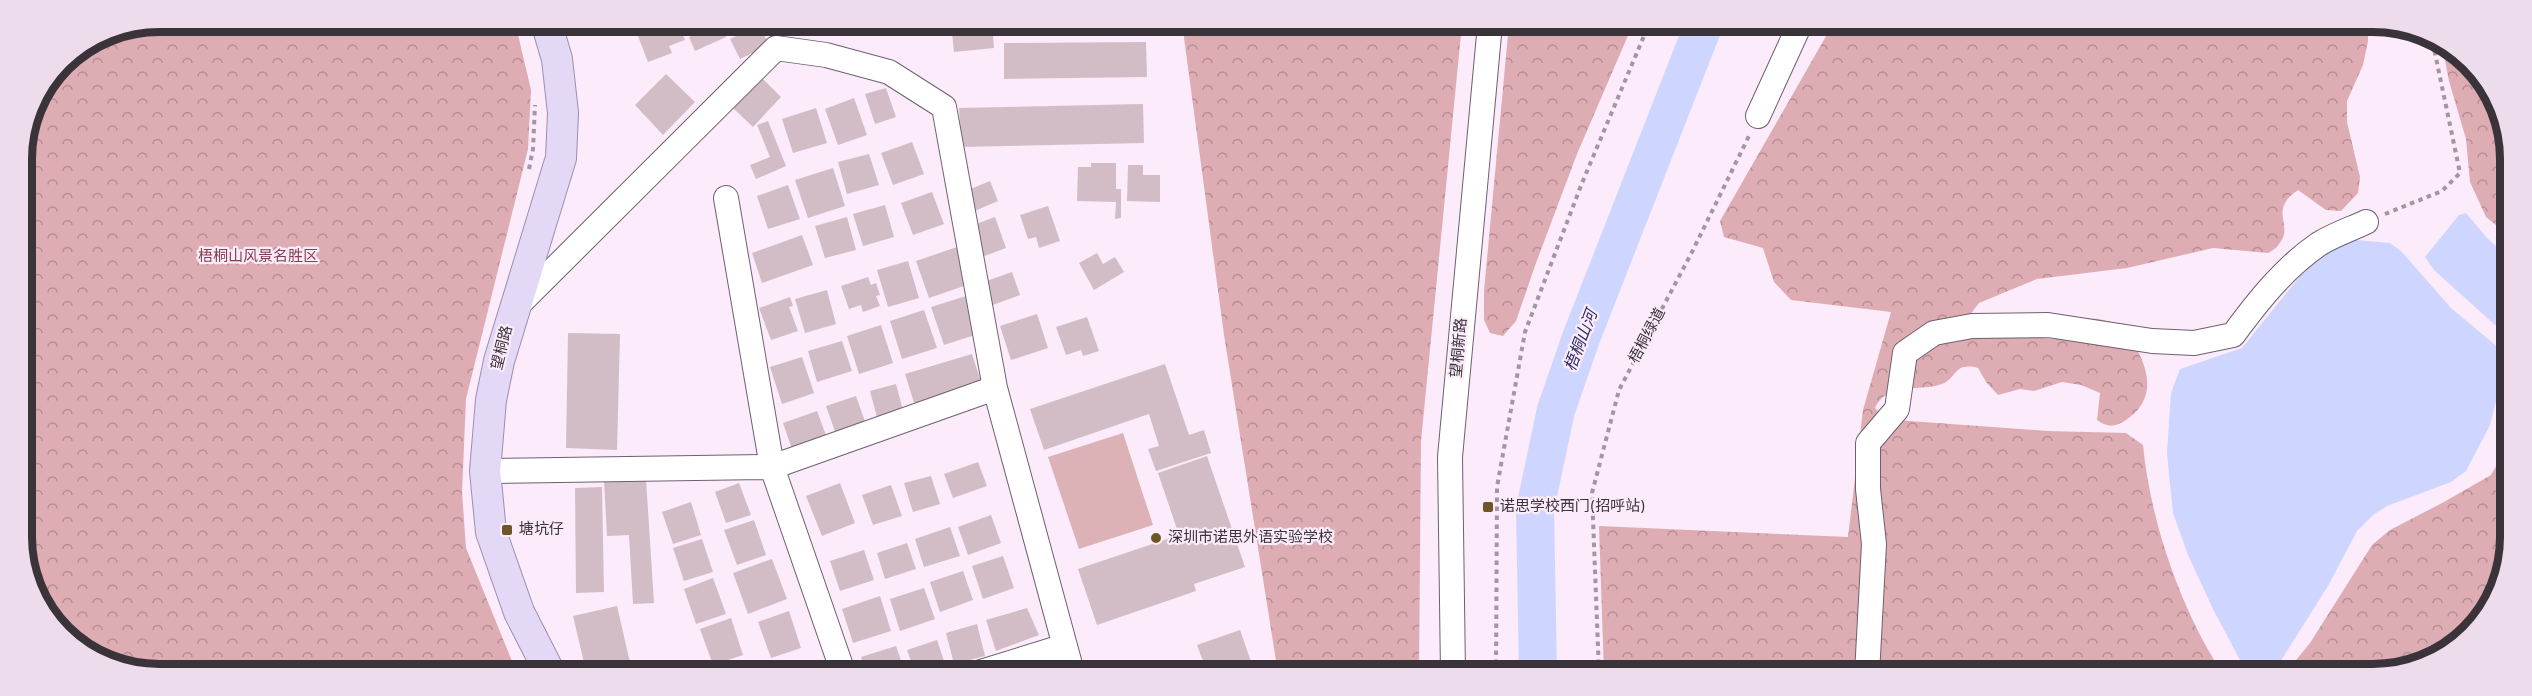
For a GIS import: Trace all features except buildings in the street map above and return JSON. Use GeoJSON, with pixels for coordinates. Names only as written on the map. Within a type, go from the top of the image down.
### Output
{"type":"FeatureCollection","features":[{"type":"Feature","properties":{"kind":"main road","name":"望桐路"},"geometry":{"type":"LineString","coordinates":[[545,664],[519,612],[491,532],[485,471],[491,400],[498,361],[512,310],[543,223],[561,158],[563,113],[557,59],[549,32]]}},
{"type":"Feature","properties":{"kind":"street","name":"望桐新路"},"geometry":{"type":"LineString","coordinates":[[1453,664],[1450,457],[1489,32]]}},
{"type":"Feature","properties":{"kind":"street"},"geometry":{"type":"LineString","coordinates":[[1758,117],[1796,32]]}},
{"type":"Feature","properties":{"kind":"street"},"geometry":{"type":"LineString","coordinates":[[512,310],[776,48],[826,55],[890,72],[944,107],[995,388],[1070,664]]}},
{"type":"Feature","properties":{"kind":"street"},"geometry":{"type":"LineString","coordinates":[[726,198],[772,467],[840,664]]}},
{"type":"Feature","properties":{"kind":"street"},"geometry":{"type":"LineString","coordinates":[[1868,664],[1874,544],[1868,489],[1868,443],[1897,409],[1905,353],[1934,333],[1972,326],[2048,325],[2152,341],[2194,343],[2233,335],[2261,297],[2299,260],[2321,243],[2366,222]]}},
{"type":"Feature","properties":{"kind":"street"},"geometry":{"type":"LineString","coordinates":[[485,471],[772,467],[995,388]]}},
{"type":"Feature","properties":{"kind":"street"},"geometry":{"type":"LineString","coordinates":[[1007,664],[1065,646]]}},
{"type":"Feature","properties":{"kind":"path"},"geometry":{"type":"LineString","coordinates":[[1495,664],[1497,487],[1525,332],[1582,183],[1646,32]]}},
{"type":"Feature","properties":{"kind":"path"},"geometry":{"type":"LineString","coordinates":[[2366,222],[2442,191],[2460,173],[2434,46]]}},
{"type":"Feature","properties":{"kind":"path","name":"梧桐绿道"},"geometry":{"type":"LineString","coordinates":[[1599,664],[1592,493],[1619,390],[1692,252],[1758,117]]}},
{"type":"Feature","properties":{"kind":"shaded area"},"geometry":{"type":"Polygon","coordinates":[[[1123,433],[1153,525],[1079,549],[1048,457],[1123,433]]]}},
{"type":"Feature","properties":{"kind":"green space","name":"梧桐山风景名胜区"},"geometry":{"type":"Polygon","coordinates":[[[150,32],[517,32],[531,90],[528,149],[466,399],[462,492],[466,548],[513,664],[142,663],[117,658],[95,648],[81,638],[58,615],[48,601],[38,579],[32,546],[32,150],[41,110],[58,81],[75,63],[95,48],[110,41],[150,32]]]}},
{"type":"Feature","properties":{"kind":"green space"},"geometry":{"type":"Polygon","coordinates":[[[1183,32],[1461,32],[1421,441],[1419,664],[1277,664],[1224,335],[1183,32]]]}},
{"type":"Feature","properties":{"kind":"green space"},"geometry":{"type":"Polygon","coordinates":[[[1508,32],[1630,32],[1577,154],[1516,321],[1503,336],[1490,333],[1484,320],[1484,291],[1508,32]]]}},
{"type":"Feature","properties":{"kind":"green space"},"geometry":{"type":"Polygon","coordinates":[[[1828,32],[2368,32],[2363,65],[2347,101],[2347,122],[2360,177],[2358,193],[2341,211],[2326,210],[2298,190],[2284,205],[2283,237],[2277,247],[2268,253],[2213,248],[2127,268],[2037,279],[1979,303],[1967,319],[2029,329],[2042,338],[2055,339],[2072,324],[2085,319],[2099,319],[2121,325],[2130,336],[2141,358],[2147,377],[2147,387],[2141,405],[2126,420],[2112,426],[2097,420],[2100,393],[2081,385],[2062,382],[2034,391],[2020,389],[1998,395],[1986,382],[1978,368],[1970,367],[1959,369],[1945,383],[1939,385],[1894,391],[1880,400],[1875,408],[1886,416],[1909,421],[2048,431],[2126,433],[2143,445],[2153,504],[2170,564],[2194,622],[2217,664],[1604,664],[1599,526],[1848,537],[1863,410],[1891,312],[1791,300],[1774,282],[1763,248],[1724,237],[1720,221],[1828,32]]]}},
{"type":"Feature","properties":{"kind":"green space"},"geometry":{"type":"Polygon","coordinates":[[[2443,53],[2474,81],[2484,95],[2494,117],[2500,158],[2500,228],[2486,217],[2470,182],[2466,139],[2449,81],[2443,53]]]}},
{"type":"Feature","properties":{"kind":"green space"},"geometry":{"type":"Polygon","coordinates":[[[2500,459],[2498,563],[2484,601],[2457,633],[2437,648],[2407,660],[2382,664],[2293,664],[2310,643],[2372,545],[2390,530],[2491,475],[2500,459]]]}},
{"type":"Feature","properties":{"kind":"water"},"geometry":{"type":"Polygon","coordinates":[[[2466,213],[2500,250],[2500,320],[2495,325],[2434,270],[2425,257],[2459,215],[2466,213]]]}},
{"type":"Feature","properties":{"kind":"water"},"geometry":{"type":"Polygon","coordinates":[[[2356,240],[2390,243],[2401,251],[2451,308],[2500,351],[2500,385],[2490,425],[2466,471],[2451,482],[2387,506],[2373,515],[2357,531],[2328,586],[2280,662],[2278,664],[2244,664],[2213,609],[2188,555],[2173,513],[2167,453],[2171,393],[2180,369],[2242,348],[2309,265],[2330,250],[2356,240]]]}},
{"type":"Feature","properties":{"kind":"waterway","name":"梧桐山河"},"geometry":{"type":"LineString","coordinates":[[1538,664],[1535,509],[1556,410],[1581,338],[1701,32]]}},
{"type":"Feature","properties":{"kind":"place","name":"诺思学校西门(招呼站)"},"geometry":{"type":"Point","coordinates":[1488,507]}},
{"type":"Feature","properties":{"kind":"place","name":"塘坑仔"},"geometry":{"type":"Point","coordinates":[507,530]}},
{"type":"Feature","properties":{"kind":"place","name":"深圳市诺思外语实验学校"},"geometry":{"type":"Point","coordinates":[1156,538]}}]}
